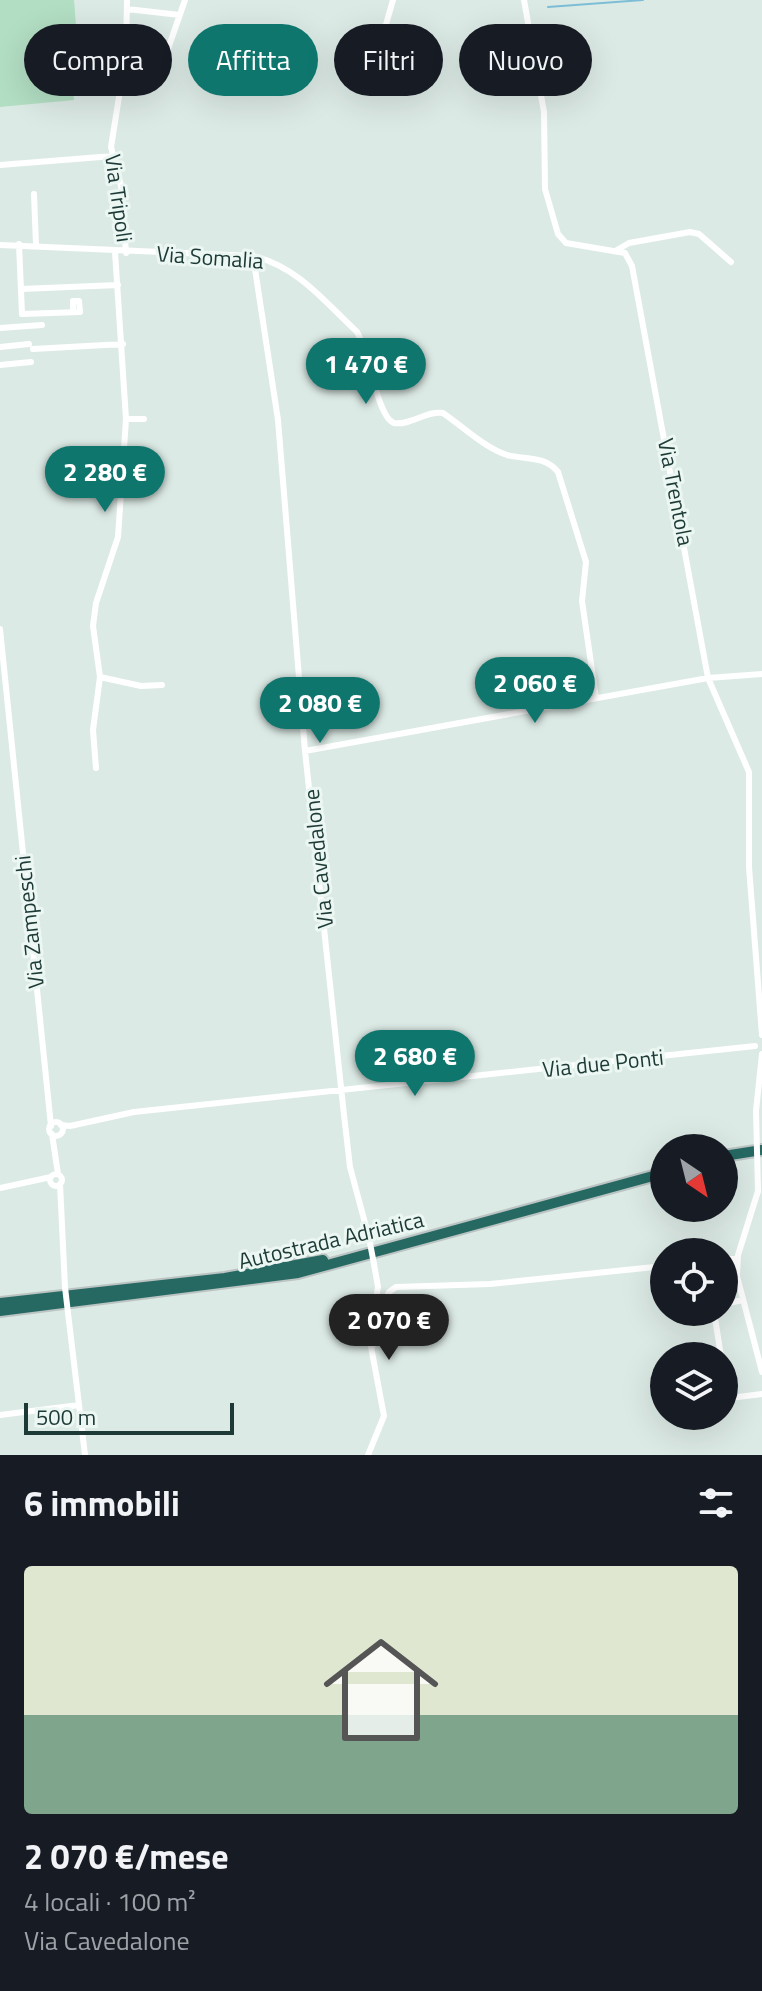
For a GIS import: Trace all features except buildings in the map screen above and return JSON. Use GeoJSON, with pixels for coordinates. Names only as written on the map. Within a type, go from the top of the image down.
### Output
{"type":"FeatureCollection","features":[{"type":"Feature","properties":{"kind":"highway"},"geometry":{"type":"LineString","coordinates":[[738,1157],[762,1153]]}},
{"type":"Feature","properties":{"kind":"highway","name":"Autostrada Adriatica"},"geometry":{"type":"LineString","coordinates":[[0,1303],[225,1278],[315,1262],[650,1174]]}},
{"type":"Feature","properties":{"kind":"highway","name":"Autostrada Adriatica"},"geometry":{"type":"LineString","coordinates":[[0,1311],[239,1284],[298,1273],[650,1174]]}},
{"type":"Feature","properties":{"kind":"street","name":"Via Tripoli"},"geometry":{"type":"LineString","coordinates":[[126,24],[127,0]]}},
{"type":"Feature","properties":{"kind":"street"},"geometry":{"type":"LineString","coordinates":[[172,38],[185,0]]}},
{"type":"Feature","properties":{"kind":"street"},"geometry":{"type":"LineString","coordinates":[[386,24],[393,0]]}},
{"type":"Feature","properties":{"kind":"street"},"geometry":{"type":"LineString","coordinates":[[524,0],[544,112],[542,169],[558,234],[566,243],[617,250],[629,243],[690,232],[699,234],[731,262]]}},
{"type":"Feature","properties":{"kind":"street"},"geometry":{"type":"LineString","coordinates":[[127,9],[180,15]]}},
{"type":"Feature","properties":{"kind":"street","name":"Via Tripoli"},"geometry":{"type":"LineString","coordinates":[[119,96],[111,143],[121,186],[126,253]]}},
{"type":"Feature","properties":{"kind":"street"},"geometry":{"type":"LineString","coordinates":[[0,165],[113,156]]}},
{"type":"Feature","properties":{"kind":"street"},"geometry":{"type":"LineString","coordinates":[[34,194],[36,245]]}},
{"type":"Feature","properties":{"kind":"street"},"geometry":{"type":"LineString","coordinates":[[19,244],[22,314],[52,316],[73,312]]}},
{"type":"Feature","properties":{"kind":"street","name":"Via Somalia"},"geometry":{"type":"LineString","coordinates":[[0,245],[126,253],[253,256],[294,271],[357,332],[365,344],[384,414],[392,422],[443,413],[504,454],[544,460],[558,472],[586,562],[582,601],[596,698]]}},
{"type":"Feature","properties":{"kind":"street","name":"Via Trentola"},"geometry":{"type":"LineString","coordinates":[[617,250],[625,253],[632,266],[708,678],[749,772],[749,867],[762,1036]]}},
{"type":"Feature","properties":{"kind":"street"},"geometry":{"type":"LineString","coordinates":[[96,768],[93,730],[100,677],[93,626],[96,603],[118,537],[126,419],[115,252]]}},
{"type":"Feature","properties":{"kind":"street","name":"Via Cavedalone"},"geometry":{"type":"LineString","coordinates":[[253,256],[278,420],[296,602],[305,751],[350,1167],[378,1287],[369,1330],[384,1416],[368,1455]]}},
{"type":"Feature","properties":{"kind":"street"},"geometry":{"type":"LineString","coordinates":[[21,289],[118,285]]}},
{"type":"Feature","properties":{"kind":"street"},"geometry":{"type":"LineString","coordinates":[[0,328],[42,325]]}},
{"type":"Feature","properties":{"kind":"street"},"geometry":{"type":"LineString","coordinates":[[0,347],[123,344]]}},
{"type":"Feature","properties":{"kind":"street"},"geometry":{"type":"LineString","coordinates":[[0,365],[31,362]]}},
{"type":"Feature","properties":{"kind":"street"},"geometry":{"type":"LineString","coordinates":[[126,419],[144,419]]}},
{"type":"Feature","properties":{"kind":"street"},"geometry":{"type":"LineString","coordinates":[[108,497],[99,497],[99,487],[123,486]]}},
{"type":"Feature","properties":{"kind":"street","name":"Via Zampeschi"},"geometry":{"type":"LineString","coordinates":[[0,629],[55,1130],[55,1178],[59,1194],[65,1287],[85,1455]]}},
{"type":"Feature","properties":{"kind":"street"},"geometry":{"type":"LineString","coordinates":[[305,751],[708,678],[762,674]]}},
{"type":"Feature","properties":{"kind":"street"},"geometry":{"type":"LineString","coordinates":[[100,677],[141,686],[162,685]]}},
{"type":"Feature","properties":{"kind":"street"},"geometry":{"type":"LineString","coordinates":[[762,1036],[755,1046],[762,1054],[756,1111],[758,1191],[738,1268],[762,1372]]}},
{"type":"Feature","properties":{"kind":"street","name":"Via due Ponti"},"geometry":{"type":"LineString","coordinates":[[55,1130],[134,1112],[755,1046]]}},
{"type":"Feature","properties":{"kind":"street"},"geometry":{"type":"LineString","coordinates":[[0,1188],[55,1178]]}},
{"type":"Feature","properties":{"kind":"street"},"geometry":{"type":"LineString","coordinates":[[371,1347],[376,1342],[384,1303],[393,1288],[490,1284],[650,1267]]}},
{"type":"Feature","properties":{"kind":"street"},"geometry":{"type":"LineString","coordinates":[[738,1301],[743,1300]]}},
{"type":"Feature","properties":{"kind":"street"},"geometry":{"type":"LineString","coordinates":[[738,1397],[762,1394]]}},
{"type":"Feature","properties":{"kind":"street"},"geometry":{"type":"LineString","coordinates":[[0,1415],[79,1405]]}},
{"type":"Feature","properties":{"kind":"green space"},"geometry":{"type":"Polygon","coordinates":[[[0,0],[74,0],[76,24],[24,24],[24,96],[74,96],[74,100],[0,107],[0,0]]]}},
{"type":"Feature","properties":{"kind":"waterway"},"geometry":{"type":"LineString","coordinates":[[548,7],[643,0]]}}]}
